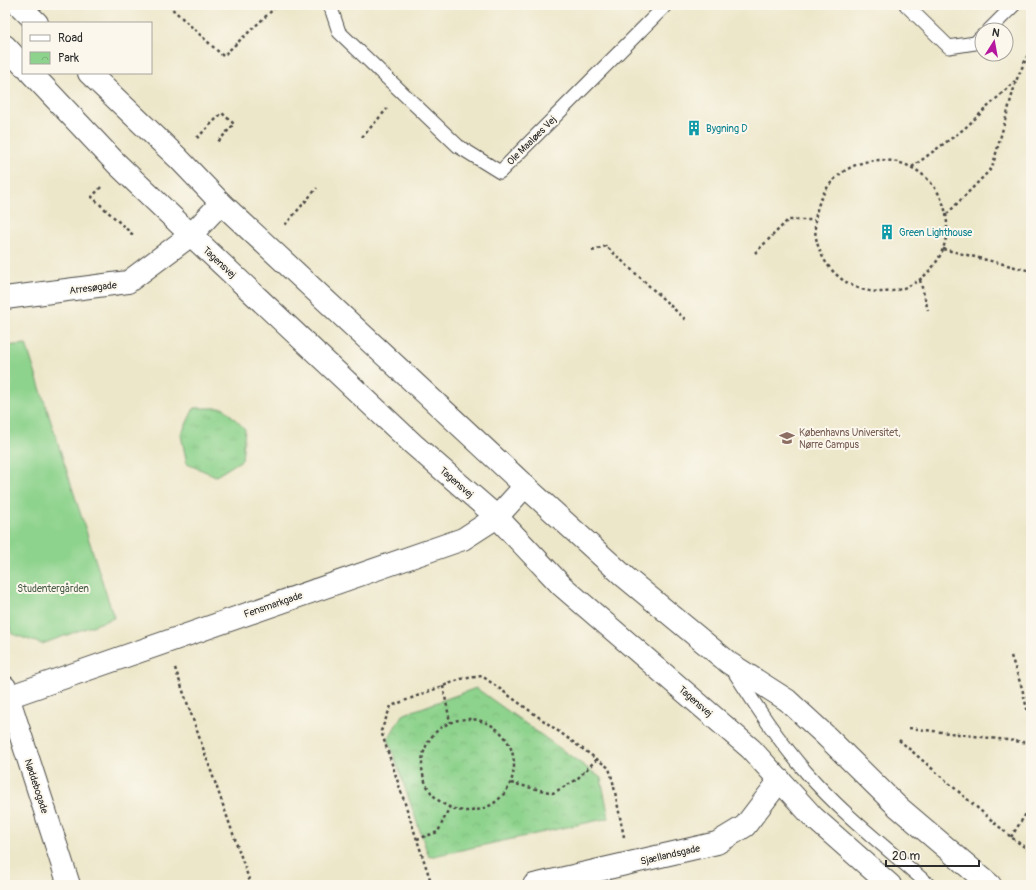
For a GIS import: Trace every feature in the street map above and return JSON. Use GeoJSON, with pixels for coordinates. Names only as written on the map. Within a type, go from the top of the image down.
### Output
{"type":"FeatureCollection","features":[{"type":"Feature","properties":{"kind":"street"},"geometry":{"type":"LineString","coordinates":[[19,5],[36,22]]}},
{"type":"Feature","properties":{"kind":"street"},"geometry":{"type":"LineString","coordinates":[[5,46],[22,64]]}},
{"type":"Feature","properties":{"kind":"street","name":"Tagensvej"},"geometry":{"type":"LineString","coordinates":[[32,74],[116,163],[414,444],[497,517],[562,586],[746,745],[780,780],[813,818],[890,885]]}},
{"type":"Feature","properties":{"kind":"street"},"geometry":{"type":"LineString","coordinates":[[90,74],[178,158],[221,203],[625,577],[729,663],[787,700],[897,806],[990,885]]}},
{"type":"Feature","properties":{"kind":"street","name":"Arresøgade"},"geometry":{"type":"LineString","coordinates":[[5,298],[128,282],[191,235],[221,203]]}},
{"type":"Feature","properties":{"kind":"street","name":"Fensmarkgade"},"geometry":{"type":"LineString","coordinates":[[6,693],[165,641],[463,539],[497,517],[525,486]]}},
{"type":"Feature","properties":{"kind":"street","name":"Nøddebogade"},"geometry":{"type":"LineString","coordinates":[[6,693],[69,885]]}},
{"type":"Feature","properties":{"kind":"street","name":"Sjællandsgade"},"geometry":{"type":"LineString","coordinates":[[534,885],[717,843],[745,826],[780,780]]}},
{"type":"Feature","properties":{"kind":"lane","name":"Ole Maaløes Vej"},"geometry":{"type":"LineString","coordinates":[[330,5],[339,32],[458,146],[500,172],[666,5]]}},
{"type":"Feature","properties":{"kind":"lane"},"geometry":{"type":"LineString","coordinates":[[906,5],[949,47],[974,43]]}},
{"type":"Feature","properties":{"kind":"lane"},"geometry":{"type":"LineString","coordinates":[[997,22],[1014,5]]}},
{"type":"Feature","properties":{"kind":"lane"},"geometry":{"type":"LineString","coordinates":[[729,663],[763,717],[783,745],[806,772],[831,799],[929,885]]}},
{"type":"Feature","properties":{"kind":"path"},"geometry":{"type":"LineString","coordinates":[[101,5],[104,7],[107,5]]}},
{"type":"Feature","properties":{"kind":"path"},"geometry":{"type":"LineString","coordinates":[[168,5],[223,56],[278,5]]}},
{"type":"Feature","properties":{"kind":"path"},"geometry":{"type":"LineString","coordinates":[[947,214],[992,168],[1016,81],[1031,48]]}},
{"type":"Feature","properties":{"kind":"path"},"geometry":{"type":"LineString","coordinates":[[912,166],[964,128],[1016,81]]}},
{"type":"Feature","properties":{"kind":"path"},"geometry":{"type":"LineString","coordinates":[[362,137],[401,92]]}},
{"type":"Feature","properties":{"kind":"path"},"geometry":{"type":"LineString","coordinates":[[196,139],[222,113],[234,124],[218,143]]}},
{"type":"Feature","properties":{"kind":"path"},"geometry":{"type":"LineString","coordinates":[[874,159],[893,160],[912,166],[928,179],[940,195],[947,214],[947,232],[943,249],[934,266],[920,280],[901,289],[879,292],[858,288],[839,278],[825,262],[816,242],[814,220],[818,202],[827,186],[840,173],[857,164],[874,159]]}},
{"type":"Feature","properties":{"kind":"path"},"geometry":{"type":"LineString","coordinates":[[267,246],[318,188]]}},
{"type":"Feature","properties":{"kind":"path"},"geometry":{"type":"LineString","coordinates":[[92,197],[133,235]]}},
{"type":"Feature","properties":{"kind":"path"},"geometry":{"type":"LineString","coordinates":[[755,254],[788,220],[814,220]]}},
{"type":"Feature","properties":{"kind":"path"},"geometry":{"type":"LineString","coordinates":[[592,251],[606,246],[687,321]]}},
{"type":"Feature","properties":{"kind":"path"},"geometry":{"type":"LineString","coordinates":[[943,249],[1031,271]]}},
{"type":"Feature","properties":{"kind":"path"},"geometry":{"type":"LineString","coordinates":[[920,280],[928,310]]}},
{"type":"Feature","properties":{"kind":"path"},"geometry":{"type":"LineString","coordinates":[[165,641],[251,885]]}},
{"type":"Feature","properties":{"kind":"path"},"geometry":{"type":"LineString","coordinates":[[1011,656],[1022,688],[1031,726]]}},
{"type":"Feature","properties":{"kind":"path"},"geometry":{"type":"LineString","coordinates":[[432,885],[381,731],[391,706],[461,679],[482,676],[609,768],[629,863]]}},
{"type":"Feature","properties":{"kind":"path"},"geometry":{"type":"LineString","coordinates":[[443,686],[450,722]]}},
{"type":"Feature","properties":{"kind":"path"},"geometry":{"type":"LineString","coordinates":[[466,719],[481,721],[495,728],[506,738],[513,752],[514,768],[511,783],[503,796],[492,805],[478,811],[463,812],[449,808],[436,800],[426,787],[421,772],[422,757],[427,742],[437,730],[450,722],[466,719]]}},
{"type":"Feature","properties":{"kind":"path"},"geometry":{"type":"LineString","coordinates":[[908,728],[1031,743]]}},
{"type":"Feature","properties":{"kind":"path"},"geometry":{"type":"LineString","coordinates":[[899,740],[1011,837],[1031,852]]}},
{"type":"Feature","properties":{"kind":"path"},"geometry":{"type":"LineString","coordinates":[[511,783],[553,793],[576,780],[597,759]]}},
{"type":"Feature","properties":{"kind":"path"},"geometry":{"type":"LineString","coordinates":[[1011,837],[1031,806]]}},
{"type":"Feature","properties":{"kind":"path"},"geometry":{"type":"LineString","coordinates":[[417,839],[438,832],[449,808]]}},
{"type":"Feature","properties":{"kind":"green space","name":"Studentergården"},"geometry":{"type":"Polygon","coordinates":[[[26,344],[114,618],[42,644],[12,634],[5,612],[5,346],[26,344]]]}},
{"type":"Feature","properties":{"kind":"green space"},"geometry":{"type":"Polygon","coordinates":[[[194,408],[224,408],[245,429],[242,460],[216,476],[187,464],[181,435],[194,408]]]}},
{"type":"Feature","properties":{"kind":"green space"},"geometry":{"type":"Polygon","coordinates":[[[476,688],[601,778],[609,818],[429,857],[388,739],[402,715],[476,688]]]}},
{"type":"Feature","properties":{"kind":"place","name":"Bygning D"},"geometry":{"type":"Point","coordinates":[694,128]}},
{"type":"Feature","properties":{"kind":"place","name":"Green Lighthouse"},"geometry":{"type":"Point","coordinates":[887,232]}},
{"type":"Feature","properties":{"kind":"place","name":"Københavns Universitet, Nørre Campus"},"geometry":{"type":"Point","coordinates":[787,438]}}]}
